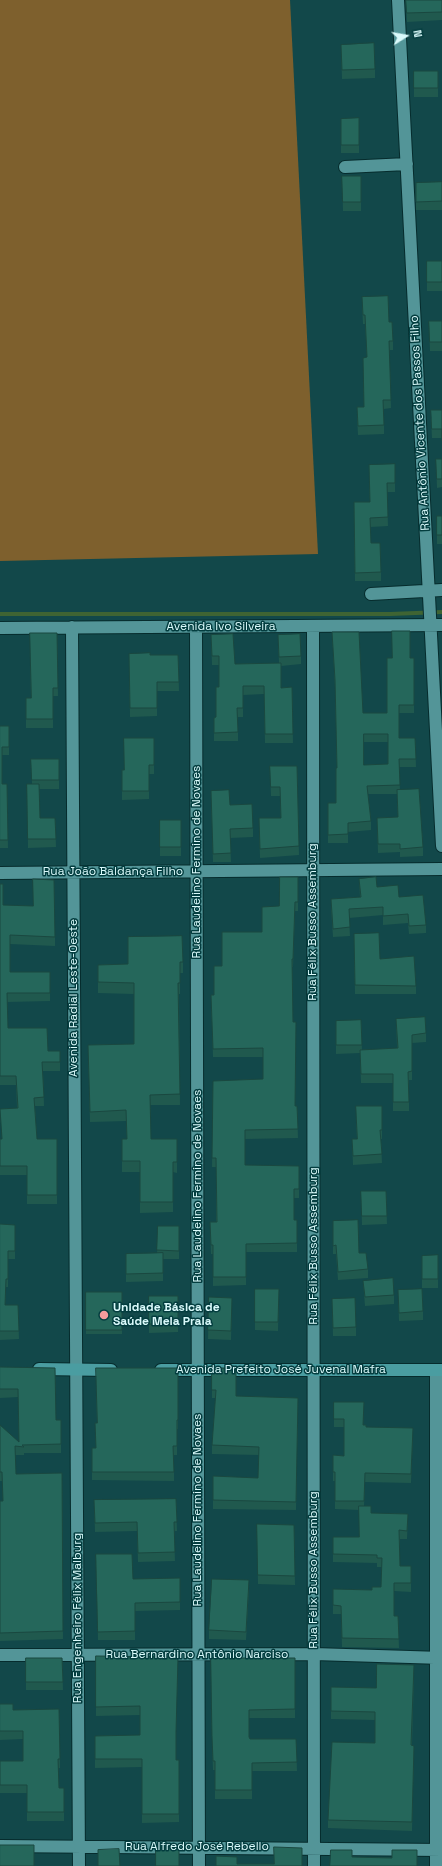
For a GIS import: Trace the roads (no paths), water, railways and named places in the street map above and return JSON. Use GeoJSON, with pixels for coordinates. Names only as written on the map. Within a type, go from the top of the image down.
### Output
{"type":"FeatureCollection","features":[{"type":"Feature","properties":{"kind":"main road"},"geometry":{"type":"LineString","coordinates":[[30,1369],[120,1370]]}},
{"type":"Feature","properties":{"kind":"main road","name":"Avenida Prefeito José Juvenal Mafra"},"geometry":{"type":"LineString","coordinates":[[152,1370],[439,1370]]}},
{"type":"Feature","properties":{"kind":"street","name":"Rua Antônio Vicente dos Passos Filho"},"geometry":{"type":"LineString","coordinates":[[398,0],[429,596],[434,623],[442,846]]}},
{"type":"Feature","properties":{"kind":"street"},"geometry":{"type":"LineString","coordinates":[[345,167],[406,164]]}},
{"type":"Feature","properties":{"kind":"street"},"geometry":{"type":"LineString","coordinates":[[370,594],[429,596],[442,590]]}},
{"type":"Feature","properties":{"kind":"street","name":"Avenida Ivo Silveira"},"geometry":{"type":"LineString","coordinates":[[0,628],[313,626],[434,623]]}},
{"type":"Feature","properties":{"kind":"street","name":"Rua Félix Busso Assemburg"},"geometry":{"type":"LineString","coordinates":[[313,626],[314,1866]]}},
{"type":"Feature","properties":{"kind":"street","name":"Avenida Radial Leste-Oeste"},"geometry":{"type":"LineString","coordinates":[[72,627],[76,1370]]}},
{"type":"Feature","properties":{"kind":"street","name":"Rua Laudelino Fermino de Novaes"},"geometry":{"type":"LineString","coordinates":[[196,627],[199,1866]]}},
{"type":"Feature","properties":{"kind":"street","name":"Rua João Baldança Filho"},"geometry":{"type":"LineString","coordinates":[[0,872],[442,869]]}},
{"type":"Feature","properties":{"kind":"street","name":"Rua Engenheiro Félix Malburg"},"geometry":{"type":"LineString","coordinates":[[76,1370],[79,1866]]}},
{"type":"Feature","properties":{"kind":"street"},"geometry":{"type":"LineString","coordinates":[[436,1866],[439,1850],[439,1370]]}},
{"type":"Feature","properties":{"kind":"street","name":"Rua Bernardino Antônio Narciso"},"geometry":{"type":"LineString","coordinates":[[0,1656],[314,1654],[439,1658]]}},
{"type":"Feature","properties":{"kind":"street","name":"Rua Alfredo José Rebello"},"geometry":{"type":"LineString","coordinates":[[0,1846],[439,1850]]}},
{"type":"Feature","properties":{"kind":"waterway"},"geometry":{"type":"LineString","coordinates":[[0,614],[390,614],[442,612]]}},
{"type":"Feature","properties":{"kind":"place","name":"Unidade Básica de Saúde Meia Praia"},"geometry":{"type":"Point","coordinates":[104,1315]}}]}
